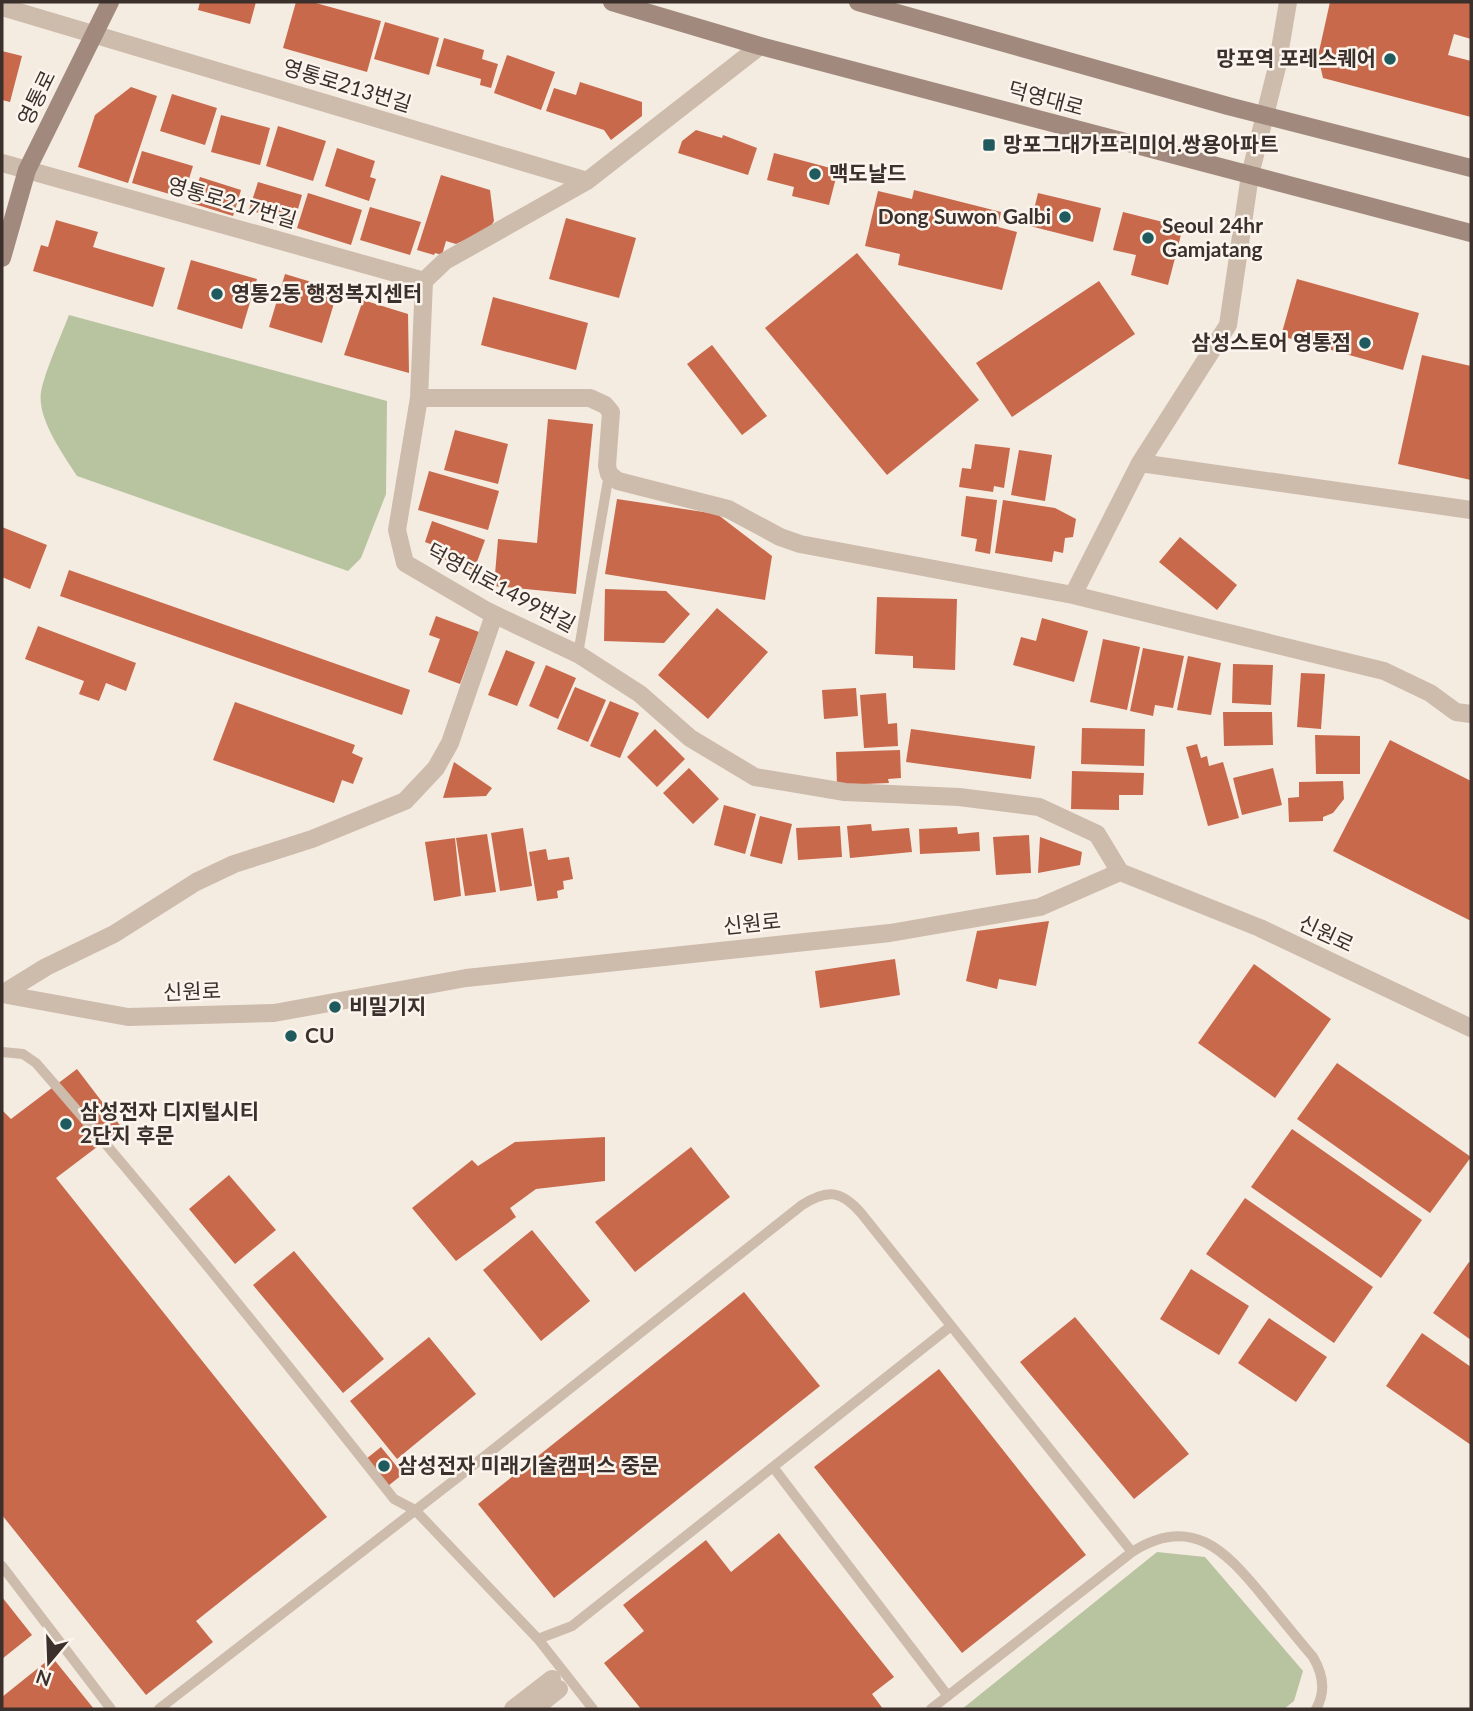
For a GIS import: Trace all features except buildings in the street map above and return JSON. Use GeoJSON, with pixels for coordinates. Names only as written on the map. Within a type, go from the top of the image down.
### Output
{"type":"FeatureCollection","features":[{"type":"Feature","properties":{"kind":"street","name":"영통로"},"geometry":{"type":"LineString","coordinates":[[2,258],[27,170],[110,2]]}},
{"type":"Feature","properties":{"kind":"street","name":"덕영대로"},"geometry":{"type":"LineString","coordinates":[[612,2],[760,46],[1471,233]]}},
{"type":"Feature","properties":{"kind":"street","name":"덕영대로"},"geometry":{"type":"LineString","coordinates":[[858,2],[1264,115],[1471,168]]}},
{"type":"Feature","properties":{"kind":"street"},"geometry":{"type":"LineString","coordinates":[[1073,595],[1140,463],[1228,325],[1250,175],[1276,67],[1288,2]]}},
{"type":"Feature","properties":{"kind":"street","name":"영통로213번길"},"geometry":{"type":"LineString","coordinates":[[2,7],[587,181]]}},
{"type":"Feature","properties":{"kind":"street"},"geometry":{"type":"LineString","coordinates":[[424,281],[445,261],[587,181],[760,46]]}},
{"type":"Feature","properties":{"kind":"street","name":"영통로217번길"},"geometry":{"type":"LineString","coordinates":[[2,163],[424,281]]}},
{"type":"Feature","properties":{"kind":"street","name":"덕영대로1499번길"},"geometry":{"type":"LineString","coordinates":[[424,281],[419,398],[397,530],[405,563],[494,615],[578,654],[639,694],[690,738],[755,777],[845,792],[959,797],[1039,807],[1097,834],[1120,872]]}},
{"type":"Feature","properties":{"kind":"street"},"geometry":{"type":"LineString","coordinates":[[419,398],[590,398],[605,405],[611,412],[607,466],[609,474],[618,481],[728,509],[780,537],[800,544],[1073,595],[1384,671],[1430,693],[1456,712],[1471,715]]}},
{"type":"Feature","properties":{"kind":"street"},"geometry":{"type":"LineString","coordinates":[[1140,463],[1471,510]]}},
{"type":"Feature","properties":{"kind":"street"},"geometry":{"type":"LineString","coordinates":[[2,994],[46,967],[114,934],[196,882],[234,863],[312,839],[405,801],[436,768],[450,743],[494,615]]}},
{"type":"Feature","properties":{"kind":"street","name":"신원로"},"geometry":{"type":"LineString","coordinates":[[2,994],[128,1017],[274,1013],[466,978],[890,933],[1040,907],[1120,872],[1260,928],[1471,1028]]}},
{"type":"Feature","properties":{"kind":"street"},"geometry":{"type":"LineString","coordinates":[[513,1709],[555,1684],[534,1709]]}},
{"type":"Feature","properties":{"kind":"lane"},"geometry":{"type":"LineString","coordinates":[[578,654],[609,474]]}},
{"type":"Feature","properties":{"kind":"lane"},"geometry":{"type":"LineString","coordinates":[[2,1052],[23,1054],[36,1063],[239,1303],[394,1499],[415,1510],[538,1639],[593,1709]]}},
{"type":"Feature","properties":{"kind":"lane"},"geometry":{"type":"LineString","coordinates":[[159,1709],[802,1205],[821,1195],[838,1195],[854,1205],[1132,1552]]}},
{"type":"Feature","properties":{"kind":"lane"},"geometry":{"type":"LineString","coordinates":[[538,1639],[572,1626],[951,1326]]}},
{"type":"Feature","properties":{"kind":"lane"},"geometry":{"type":"LineString","coordinates":[[772,1467],[948,1696]]}},
{"type":"Feature","properties":{"kind":"lane"},"geometry":{"type":"LineString","coordinates":[[931,1709],[1132,1552],[1153,1541],[1177,1536],[1202,1540],[1226,1554],[1318,1665],[1322,1690],[1316,1709]]}},
{"type":"Feature","properties":{"kind":"lane"},"geometry":{"type":"LineString","coordinates":[[2,1566],[111,1709]]}},
{"type":"Feature","properties":{"kind":"green space"},"geometry":{"type":"Polygon","coordinates":[[[69,315],[387,401],[386,494],[361,558],[348,571],[77,476],[52,436],[41,402],[46,374],[69,315]]]}},
{"type":"Feature","properties":{"kind":"green space"},"geometry":{"type":"Polygon","coordinates":[[[1157,1552],[1205,1557],[1303,1671],[1294,1701],[1284,1709],[962,1709],[1157,1552]]]}},
{"type":"Feature","properties":{"kind":"place","name":"망포역 포레스퀘어"},"geometry":{"type":"Point","coordinates":[1390,59]}},
{"type":"Feature","properties":{"kind":"place","name":"망포그대가프리미어.쌍용아파트"},"geometry":{"type":"Point","coordinates":[989,145]}},
{"type":"Feature","properties":{"kind":"place","name":"맥도날드"},"geometry":{"type":"Point","coordinates":[815,174]}},
{"type":"Feature","properties":{"kind":"place","name":"Dong Suwon Galbi"},"geometry":{"type":"Point","coordinates":[1065,217]}},
{"type":"Feature","properties":{"kind":"place","name":"Seoul 24hr Gamjatang"},"geometry":{"type":"Point","coordinates":[1148,238]}},
{"type":"Feature","properties":{"kind":"place","name":"영통2동 행정복지센터"},"geometry":{"type":"Point","coordinates":[217,294]}},
{"type":"Feature","properties":{"kind":"place","name":"삼성스토어 영통점"},"geometry":{"type":"Point","coordinates":[1365,343]}},
{"type":"Feature","properties":{"kind":"place","name":"비밀기지"},"geometry":{"type":"Point","coordinates":[335,1007]}},
{"type":"Feature","properties":{"kind":"place","name":"CU"},"geometry":{"type":"Point","coordinates":[291,1036]}},
{"type":"Feature","properties":{"kind":"place","name":"삼성전자 디지털시티 2단지 후문"},"geometry":{"type":"Point","coordinates":[66,1124]}},
{"type":"Feature","properties":{"kind":"place","name":"삼성전자 미래기술캠퍼스 중문"},"geometry":{"type":"Point","coordinates":[384,1466]}}]}
